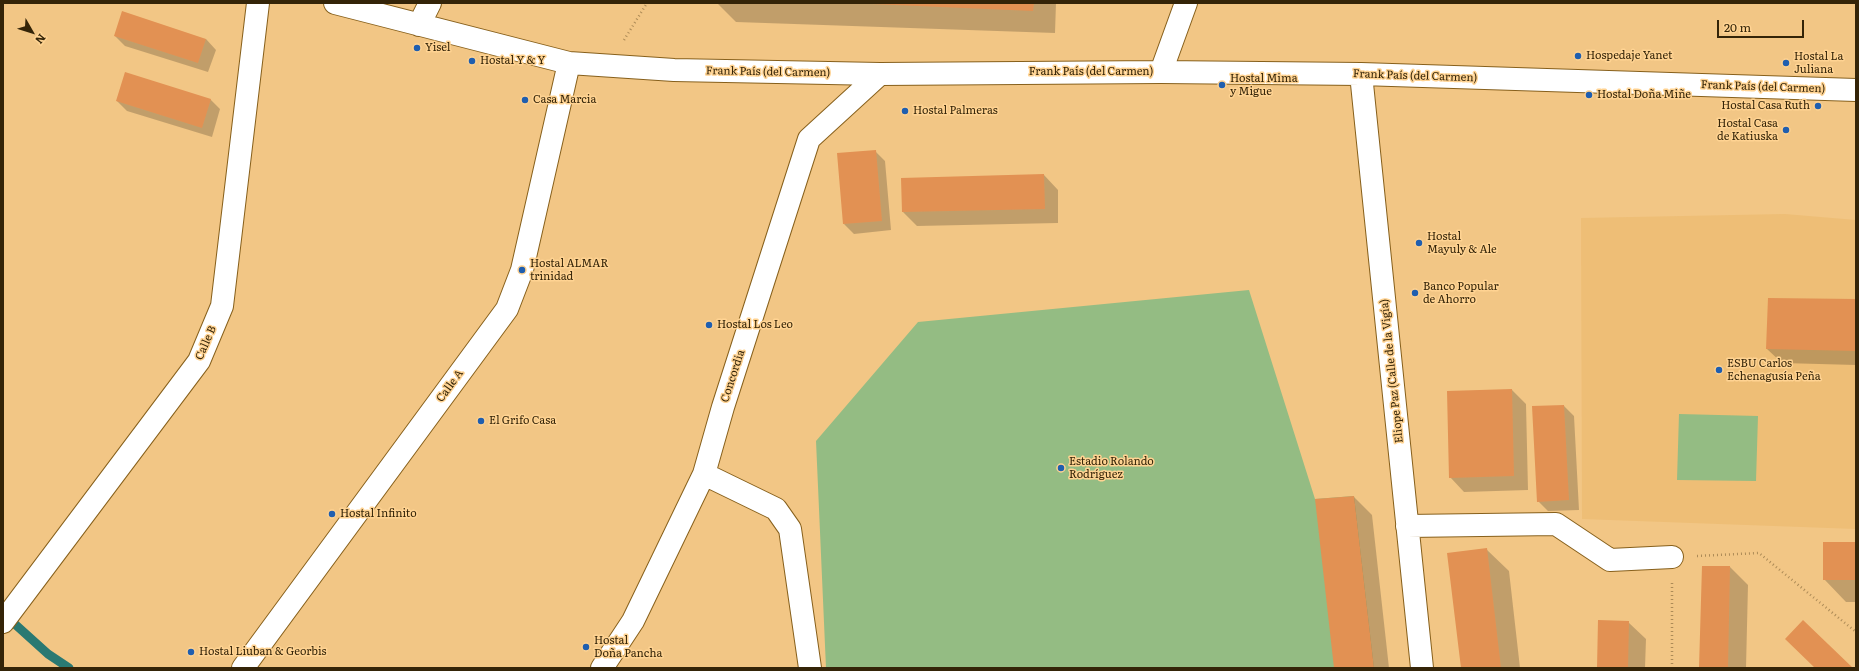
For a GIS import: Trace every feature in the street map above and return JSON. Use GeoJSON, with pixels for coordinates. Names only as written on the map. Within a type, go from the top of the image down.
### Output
{"type":"FeatureCollection","features":[{"type":"Feature","properties":{"kind":"street","name":"Calle B"},"geometry":{"type":"LineString","coordinates":[[3,622],[199,361],[222,306],[258,3]]}},
{"type":"Feature","properties":{"kind":"street","name":"Frank País (del Carmen)"},"geometry":{"type":"LineString","coordinates":[[334,3],[569,63],[674,70],[880,74],[1161,72],[1361,74],[1856,90]]}},
{"type":"Feature","properties":{"kind":"street"},"geometry":{"type":"LineString","coordinates":[[419,25],[430,3]]}},
{"type":"Feature","properties":{"kind":"street"},"geometry":{"type":"LineString","coordinates":[[1161,72],[1186,3]]}},
{"type":"Feature","properties":{"kind":"street","name":"Calle A"},"geometry":{"type":"LineString","coordinates":[[244,668],[507,309],[522,270],[569,63]]}},
{"type":"Feature","properties":{"kind":"street","name":"Concordia"},"geometry":{"type":"LineString","coordinates":[[602,668],[633,622],[704,474],[723,407],[809,139],[880,74]]}},
{"type":"Feature","properties":{"kind":"street","name":"Eliope Paz (Calle de la Vigía)"},"geometry":{"type":"LineString","coordinates":[[1361,74],[1422,668]]}},
{"type":"Feature","properties":{"kind":"street"},"geometry":{"type":"LineString","coordinates":[[704,474],[776,509],[790,529],[810,668]]}},
{"type":"Feature","properties":{"kind":"street"},"geometry":{"type":"LineString","coordinates":[[1407,526],[1556,524],[1610,560],[1672,557]]}},
{"type":"Feature","properties":{"kind":"path"},"geometry":{"type":"LineString","coordinates":[[609,66],[647,3]]}},
{"type":"Feature","properties":{"kind":"path"},"geometry":{"type":"LineString","coordinates":[[1672,668],[1672,557],[1759,553],[1856,632]]}},
{"type":"Feature","properties":{"kind":"path"},"geometry":{"type":"LineString","coordinates":[[1849,627],[1856,627]]}},
{"type":"Feature","properties":{"kind":"shaded area","name":"ESBU Carlos Echenagusía Peña"},"geometry":{"type":"Polygon","coordinates":[[[1785,214],[1856,220],[1856,529],[1582,519],[1581,218],[1785,214]]]}},
{"type":"Feature","properties":{"kind":"green space","name":"Estadio Rolando Rodríguez"},"geometry":{"type":"Polygon","coordinates":[[[1249,290],[1315,499],[1354,496],[1374,668],[826,668],[816,441],[918,322],[1249,290]]]}},
{"type":"Feature","properties":{"kind":"green space"},"geometry":{"type":"Polygon","coordinates":[[[1679,414],[1758,416],[1756,481],[1677,480],[1679,414]]]}},
{"type":"Feature","properties":{"kind":"building"},"geometry":{"type":"Polygon","coordinates":[[[849,3],[1034,3],[1033,11],[849,3]]]}},
{"type":"Feature","properties":{"kind":"building"},"geometry":{"type":"Polygon","coordinates":[[[122,11],[206,39],[198,63],[114,36],[122,11]]]}},
{"type":"Feature","properties":{"kind":"building"},"geometry":{"type":"Polygon","coordinates":[[[125,72],[211,99],[202,128],[116,101],[125,72]]]}},
{"type":"Feature","properties":{"kind":"building"},"geometry":{"type":"Polygon","coordinates":[[[876,150],[882,221],[843,224],[837,153],[876,150]]]}},
{"type":"Feature","properties":{"kind":"building"},"geometry":{"type":"Polygon","coordinates":[[[1044,174],[1045,209],[902,212],[901,178],[1044,174]]]}},
{"type":"Feature","properties":{"kind":"building"},"geometry":{"type":"Polygon","coordinates":[[[1768,298],[1856,299],[1856,351],[1766,349],[1768,298]]]}},
{"type":"Feature","properties":{"kind":"building"},"geometry":{"type":"Polygon","coordinates":[[[1512,389],[1514,476],[1449,478],[1447,391],[1512,389]]]}},
{"type":"Feature","properties":{"kind":"building"},"geometry":{"type":"Polygon","coordinates":[[[1564,405],[1569,500],[1537,502],[1532,406],[1564,405]]]}},
{"type":"Feature","properties":{"kind":"building"},"geometry":{"type":"Polygon","coordinates":[[[1354,496],[1374,668],[1334,668],[1315,499],[1354,496]]]}},
{"type":"Feature","properties":{"kind":"building"},"geometry":{"type":"Polygon","coordinates":[[[1823,542],[1856,542],[1856,580],[1823,580],[1823,542]]]}},
{"type":"Feature","properties":{"kind":"building"},"geometry":{"type":"Polygon","coordinates":[[[1487,548],[1501,668],[1461,668],[1447,553],[1487,548]]]}},
{"type":"Feature","properties":{"kind":"building"},"geometry":{"type":"Polygon","coordinates":[[[1702,566],[1730,566],[1728,668],[1699,668],[1702,566]]]}},
{"type":"Feature","properties":{"kind":"building"},"geometry":{"type":"Polygon","coordinates":[[[1598,620],[1629,621],[1628,668],[1597,668],[1598,620]]]}},
{"type":"Feature","properties":{"kind":"building"},"geometry":{"type":"Polygon","coordinates":[[[1803,620],[1853,668],[1815,668],[1785,639],[1803,620]]]}},
{"type":"Feature","properties":{"kind":"waterway"},"geometry":{"type":"LineString","coordinates":[[7,617],[48,654],[69,668]]}},
{"type":"Feature","properties":{"kind":"place","name":"Yisel"},"geometry":{"type":"Point","coordinates":[417,48]}},
{"type":"Feature","properties":{"kind":"place","name":"Hospedaje Yanet"},"geometry":{"type":"Point","coordinates":[1578,56]}},
{"type":"Feature","properties":{"kind":"place","name":"Hostal Y & Y"},"geometry":{"type":"Point","coordinates":[472,61]}},
{"type":"Feature","properties":{"kind":"place","name":"Hostal La Juliana"},"geometry":{"type":"Point","coordinates":[1786,63]}},
{"type":"Feature","properties":{"kind":"place","name":"Hostal Mima y Migue"},"geometry":{"type":"Point","coordinates":[1222,85]}},
{"type":"Feature","properties":{"kind":"place","name":"Hostal Doña Miñe"},"geometry":{"type":"Point","coordinates":[1589,95]}},
{"type":"Feature","properties":{"kind":"place","name":"Casa Marcia"},"geometry":{"type":"Point","coordinates":[525,100]}},
{"type":"Feature","properties":{"kind":"place","name":"Hostal Casa Ruth"},"geometry":{"type":"Point","coordinates":[1818,106]}},
{"type":"Feature","properties":{"kind":"place","name":"Hostal Palmeras"},"geometry":{"type":"Point","coordinates":[905,111]}},
{"type":"Feature","properties":{"kind":"place","name":"Hostal Casa de Katiuska"},"geometry":{"type":"Point","coordinates":[1786,130]}},
{"type":"Feature","properties":{"kind":"place","name":"Hostal Mayuly & Ale"},"geometry":{"type":"Point","coordinates":[1419,243]}},
{"type":"Feature","properties":{"kind":"place","name":"Hostal ALMAR trinidad"},"geometry":{"type":"Point","coordinates":[522,270]}},
{"type":"Feature","properties":{"kind":"place","name":"Banco Popular de Ahorro"},"geometry":{"type":"Point","coordinates":[1415,293]}},
{"type":"Feature","properties":{"kind":"place","name":"Hostal Los Leo"},"geometry":{"type":"Point","coordinates":[709,325]}},
{"type":"Feature","properties":{"kind":"place","name":"ESBU Carlos Echenagusía Peña"},"geometry":{"type":"Point","coordinates":[1719,370]}},
{"type":"Feature","properties":{"kind":"place","name":"El Grifo Casa"},"geometry":{"type":"Point","coordinates":[481,421]}},
{"type":"Feature","properties":{"kind":"place","name":"Estadio Rolando Rodríguez"},"geometry":{"type":"Point","coordinates":[1061,468]}},
{"type":"Feature","properties":{"kind":"place","name":"Hostal Infinito"},"geometry":{"type":"Point","coordinates":[332,514]}},
{"type":"Feature","properties":{"kind":"place","name":"Hostal Doña Pancha"},"geometry":{"type":"Point","coordinates":[586,647]}},
{"type":"Feature","properties":{"kind":"place","name":"Hostal Liuban & Georbis"},"geometry":{"type":"Point","coordinates":[191,652]}}]}
